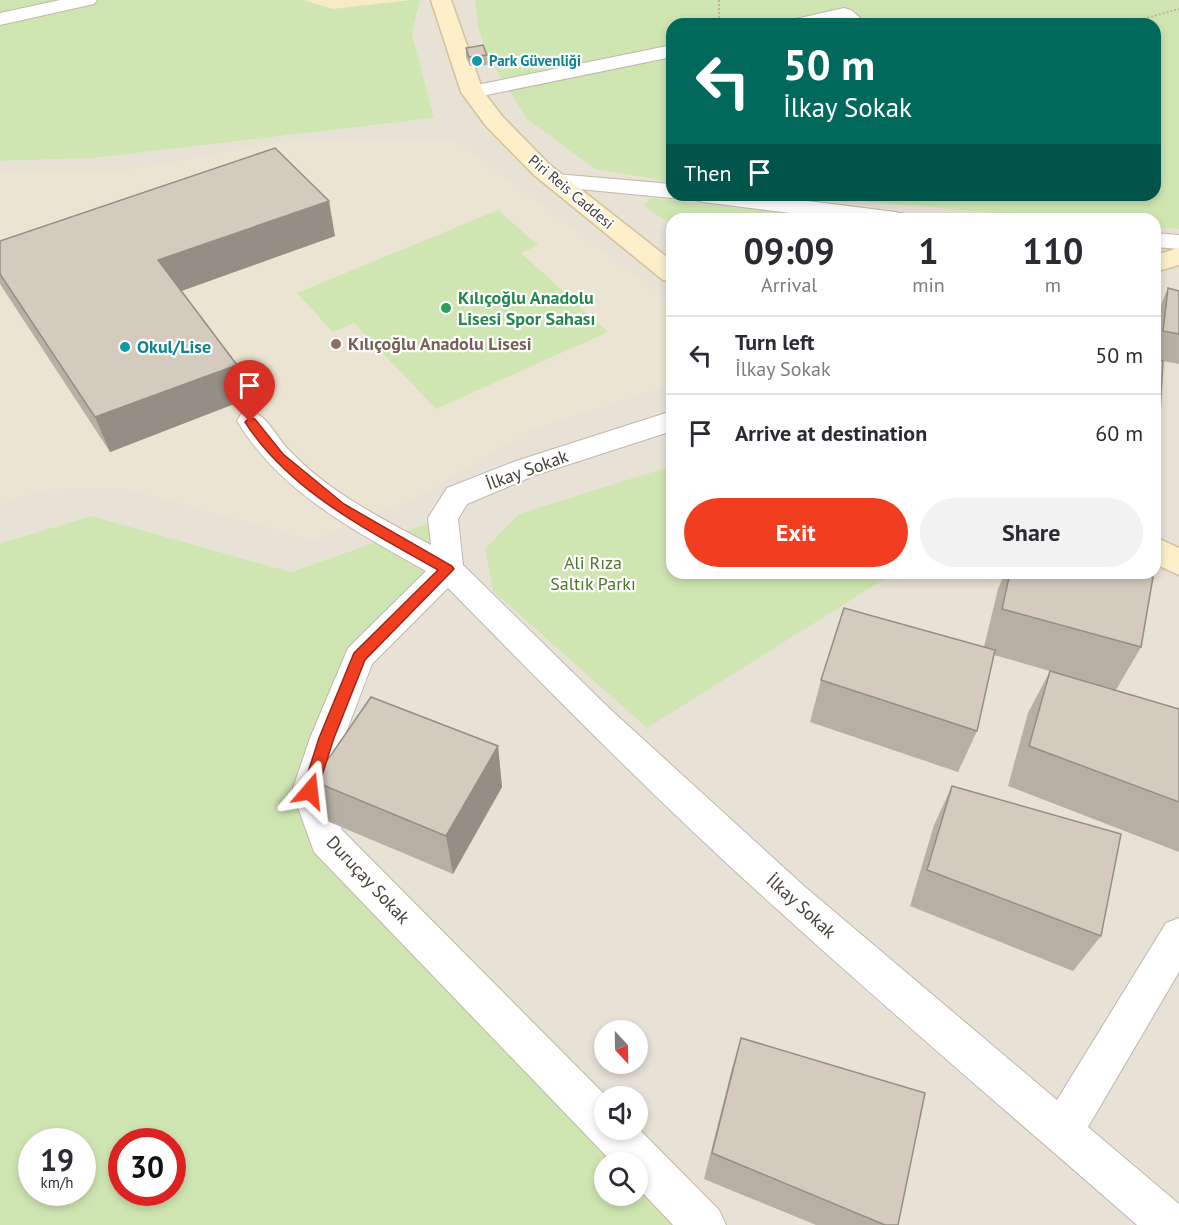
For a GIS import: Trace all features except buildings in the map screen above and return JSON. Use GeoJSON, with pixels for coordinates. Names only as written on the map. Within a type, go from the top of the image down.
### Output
{"type":"FeatureCollection","features":[{"type":"Feature","properties":{"kind":"main road","name":"Piri Reis Caddesi"},"geometry":{"type":"LineString","coordinates":[[441,0],[472,92],[494,121],[542,170],[666,269]]}},
{"type":"Feature","properties":{"kind":"main road"},"geometry":{"type":"LineString","coordinates":[[1161,262],[1179,256]]}},
{"type":"Feature","properties":{"kind":"main road"},"geometry":{"type":"LineString","coordinates":[[1161,552],[1179,563]]}},
{"type":"Feature","properties":{"kind":"street"},"geometry":{"type":"LineString","coordinates":[[0,19],[87,0]]}},
{"type":"Feature","properties":{"kind":"street"},"geometry":{"type":"LineString","coordinates":[[826,18],[844,14],[849,18]]}},
{"type":"Feature","properties":{"kind":"street"},"geometry":{"type":"LineString","coordinates":[[472,92],[666,52]]}},
{"type":"Feature","properties":{"kind":"street"},"geometry":{"type":"LineString","coordinates":[[556,181],[666,190]]}},
{"type":"Feature","properties":{"kind":"street"},"geometry":{"type":"LineString","coordinates":[[752,201],[848,213]]}},
{"type":"Feature","properties":{"kind":"street"},"geometry":{"type":"LineString","coordinates":[[1161,240],[1179,242]]}},
{"type":"Feature","properties":{"kind":"street","name":"İlkay Sokak"},"geometry":{"type":"LineString","coordinates":[[250,422],[279,458],[339,508],[448,569],[598,720],[782,890],[1170,1225]]}},
{"type":"Feature","properties":{"kind":"street","name":"İlkay Sokak"},"geometry":{"type":"LineString","coordinates":[[448,569],[443,518],[457,496],[526,468],[666,423]]}},
{"type":"Feature","properties":{"kind":"street","name":"Duruçay Sokak"},"geometry":{"type":"LineString","coordinates":[[448,569],[359,657],[327,738],[310,791],[327,840],[594,1114]]}},
{"type":"Feature","properties":{"kind":"street"},"geometry":{"type":"LineString","coordinates":[[1061,1133],[1179,936]]}},
{"type":"Feature","properties":{"kind":"street"},"geometry":{"type":"LineString","coordinates":[[620,1140],[704,1225]]}},
{"type":"Feature","properties":{"kind":"path"},"geometry":{"type":"LineString","coordinates":[[719,0],[720,18]]}},
{"type":"Feature","properties":{"kind":"path"},"geometry":{"type":"LineString","coordinates":[[1146,18],[1179,9]]}},
{"type":"Feature","properties":{"kind":"shaded area"},"geometry":{"type":"Polygon","coordinates":[[[420,0],[1179,0],[1179,1225],[681,1225],[648,1189],[648,1152],[615,1152],[604,1140],[648,1140],[648,1086],[594,1086],[594,1129],[327,840],[310,791],[443,518],[291,572],[92,516],[0,543],[0,161],[95,158],[434,118],[412,33],[420,0]]]}},
{"type":"Feature","properties":{"kind":"shaded area","name":"Kılıçoğlu Anadolu Lisesi"},"geometry":{"type":"Polygon","coordinates":[[[296,140],[457,141],[666,298],[666,386],[531,430],[420,496],[313,540],[122,488],[39,490],[0,505],[0,170],[126,170],[296,140]]]}},
{"type":"Feature","properties":{"kind":"green space"},"geometry":{"type":"Polygon","coordinates":[[[0,0],[420,0],[412,33],[434,118],[95,158],[0,161],[0,0]]]}},
{"type":"Feature","properties":{"kind":"green space"},"geometry":{"type":"Polygon","coordinates":[[[475,0],[1179,0],[1179,229],[1161,228],[1161,213],[998,213],[859,201],[1161,201],[1161,18],[666,18],[666,181],[595,169],[527,119],[487,55],[478,26],[475,0]]]}},
{"type":"Feature","properties":{"kind":"green space"},"geometry":{"type":"Polygon","coordinates":[[[650,198],[781,213],[666,213],[666,221],[644,206],[650,198]]]}},
{"type":"Feature","properties":{"kind":"green space","name":"Kılıçoğlu Anadolu Lisesi Spor Sahası"},"geometry":{"type":"Polygon","coordinates":[[[498,210],[538,245],[521,253],[608,332],[436,409],[354,323],[333,332],[297,293],[498,210]]]}},
{"type":"Feature","properties":{"kind":"green space","name":"Ali Rıza Saltık Parkı"},"geometry":{"type":"Polygon","coordinates":[[[666,468],[666,579],[884,579],[647,728],[493,591],[485,549],[519,514],[666,468]]]}},
{"type":"Feature","properties":{"kind":"green space"},"geometry":{"type":"Polygon","coordinates":[[[92,516],[291,572],[443,518],[448,569],[359,657],[327,840],[594,1129],[594,1140],[604,1140],[615,1152],[594,1152],[594,1206],[648,1206],[648,1189],[681,1225],[0,1225],[0,543],[92,516]]]}},
{"type":"Feature","properties":{"kind":"sand"},"geometry":{"type":"Polygon","coordinates":[[[303,0],[411,0],[333,9],[303,0]]]}},
{"type":"Feature","properties":{"kind":"place","name":"Park Güvenliği"},"geometry":{"type":"Point","coordinates":[477,61]}},
{"type":"Feature","properties":{"kind":"place","name":"Kılıçoğlu Anadolu Lisesi Spor Sahası"},"geometry":{"type":"Point","coordinates":[446,308]}},
{"type":"Feature","properties":{"kind":"place","name":"Kılıçoğlu Anadolu Lisesi"},"geometry":{"type":"Point","coordinates":[336,344]}},
{"type":"Feature","properties":{"kind":"place","name":"Okul/Lise"},"geometry":{"type":"Point","coordinates":[125,347]}},
{"type":"Feature","properties":{"kind":"route"},"geometry":{"type":"LineString","coordinates":[[250,422],[279,458],[339,508],[448,569],[359,657],[327,738],[310,791]]}}]}
